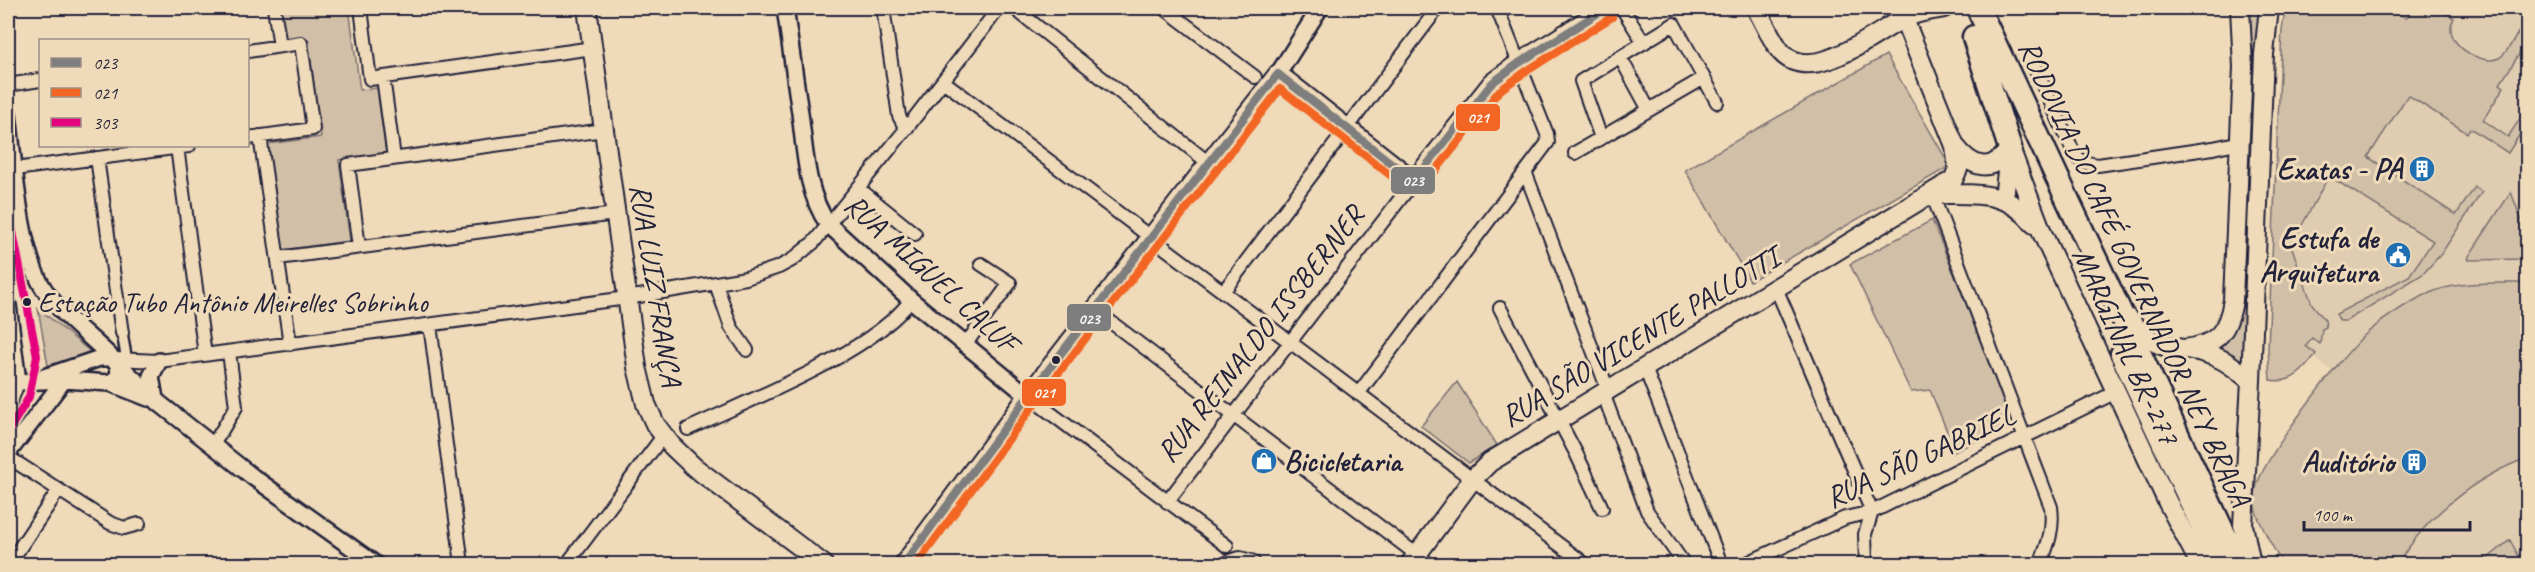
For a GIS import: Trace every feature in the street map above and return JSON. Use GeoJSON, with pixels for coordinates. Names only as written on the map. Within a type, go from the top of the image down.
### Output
{"type":"FeatureCollection","features":[{"type":"Feature","properties":{"kind":"highway","name":"RODOVIA DO CAFÉ GOVERNADOR NEY BRAGA"},"geometry":{"type":"LineString","coordinates":[[1960,8],[2220,564]]}},
{"type":"Feature","properties":{"kind":"highway","name":"RODOVIA DO CAFÉ GOVERNADOR NEY BRAGA"},"geometry":{"type":"LineString","coordinates":[[1978,8],[2238,564]]}},
{"type":"Feature","properties":{"kind":"highway"},"geometry":{"type":"LineString","coordinates":[[1974,38],[2010,148]]}},
{"type":"Feature","properties":{"kind":"main road","name":"RUA LUIZ FRANÇA"},"geometry":{"type":"LineString","coordinates":[[587,8],[627,298],[640,385],[646,404],[663,436],[694,467],[823,564]]}},
{"type":"Feature","properties":{"kind":"main road","name":"RUA REINALDO ISSBERNER"},"geometry":{"type":"LineString","coordinates":[[1414,181],[1485,90],[1519,63],[1606,8]]}},
{"type":"Feature","properties":{"kind":"main road"},"geometry":{"type":"LineString","coordinates":[[1756,8],[1782,52],[1802,64],[1824,62],[1904,19],[1944,8]]}},
{"type":"Feature","properties":{"kind":"main road"},"geometry":{"type":"LineString","coordinates":[[2185,349],[2207,345],[2224,331],[2234,300],[2243,47],[2240,8]]}},
{"type":"Feature","properties":{"kind":"main road"},"geometry":{"type":"LineString","coordinates":[[2251,564],[2242,525],[2251,381],[2264,54],[2269,8]]}},
{"type":"Feature","properties":{"kind":"main road"},"geometry":{"type":"LineString","coordinates":[[1904,19],[1955,146],[1967,159],[1979,165],[1992,165],[1998,162],[2010,148]]}},
{"type":"Feature","properties":{"kind":"main road"},"geometry":{"type":"LineString","coordinates":[[904,564],[1028,396],[1278,74],[1414,181]]}},
{"type":"Feature","properties":{"kind":"main road"},"geometry":{"type":"LineString","coordinates":[[2241,142],[2255,150],[2260,161]]}},
{"type":"Feature","properties":{"kind":"main road","name":"RUA SÃO VICENTE PALLOTTI"},"geometry":{"type":"LineString","coordinates":[[1419,561],[1472,480],[1490,462],[1950,183],[1956,175],[1958,163],[1955,146]]}},
{"type":"Feature","properties":{"kind":"main road"},"geometry":{"type":"LineString","coordinates":[[2004,199],[2010,148]]}},
{"type":"Feature","properties":{"kind":"main road","name":"MARGINAL BR-277"},"geometry":{"type":"LineString","coordinates":[[2010,148],[2043,236],[2168,503],[2200,564]]}},
{"type":"Feature","properties":{"kind":"main road"},"geometry":{"type":"LineString","coordinates":[[1979,165],[1985,183],[1985,195]]}},
{"type":"Feature","properties":{"kind":"main road"},"geometry":{"type":"LineString","coordinates":[[1932,194],[1985,195],[2004,199],[2025,213],[2043,236]]}},
{"type":"Feature","properties":{"kind":"main road"},"geometry":{"type":"LineString","coordinates":[[2114,302],[2146,338],[2162,347],[2185,349],[2215,356],[2251,381]]}},
{"type":"Feature","properties":{"kind":"street"},"geometry":{"type":"LineString","coordinates":[[274,8],[280,46]]}},
{"type":"Feature","properties":{"kind":"street"},"geometry":{"type":"LineString","coordinates":[[361,8],[394,158]]}},
{"type":"Feature","properties":{"kind":"street","name":"RUA MIGUEL CALUF"},"geometry":{"type":"LineString","coordinates":[[786,8],[810,182],[818,207],[828,224],[911,300],[1028,396],[1227,546]]}},
{"type":"Feature","properties":{"kind":"street"},"geometry":{"type":"LineString","coordinates":[[883,8],[899,116],[906,129]]}},
{"type":"Feature","properties":{"kind":"street"},"geometry":{"type":"LineString","coordinates":[[13,383],[627,298],[746,278],[779,267],[805,251],[828,224],[906,129],[999,8]]}},
{"type":"Feature","properties":{"kind":"street"},"geometry":{"type":"LineString","coordinates":[[1014,8],[1210,164]]}},
{"type":"Feature","properties":{"kind":"street"},"geometry":{"type":"LineString","coordinates":[[1164,8],[1255,77]]}},
{"type":"Feature","properties":{"kind":"street"},"geometry":{"type":"LineString","coordinates":[[1278,74],[1319,8]]}},
{"type":"Feature","properties":{"kind":"street"},"geometry":{"type":"LineString","coordinates":[[1223,292],[1438,8]]}},
{"type":"Feature","properties":{"kind":"street"},"geometry":{"type":"LineString","coordinates":[[1358,394],[1548,142],[1547,134],[1497,8]]}},
{"type":"Feature","properties":{"kind":"street"},"geometry":{"type":"LineString","coordinates":[[1622,8],[1644,42]]}},
{"type":"Feature","properties":{"kind":"street"},"geometry":{"type":"LineString","coordinates":[[1601,138],[1581,81],[1674,24],[1717,102]]}},
{"type":"Feature","properties":{"kind":"street"},"geometry":{"type":"LineString","coordinates":[[249,51],[301,43],[313,129],[254,137],[278,258],[290,344]]}},
{"type":"Feature","properties":{"kind":"street"},"geometry":{"type":"LineString","coordinates":[[377,78],[593,48]]}},
{"type":"Feature","properties":{"kind":"street"},"geometry":{"type":"LineString","coordinates":[[1620,57],[1649,110]]}},
{"type":"Feature","properties":{"kind":"street"},"geometry":{"type":"LineString","coordinates":[[2035,68],[2074,153],[2086,164],[2098,165],[2241,142]]}},
{"type":"Feature","properties":{"kind":"street"},"geometry":{"type":"LineString","coordinates":[[1575,153],[1704,78]]}},
{"type":"Feature","properties":{"kind":"street"},"geometry":{"type":"LineString","coordinates":[[8,85],[39,80]]}},
{"type":"Feature","properties":{"kind":"street"},"geometry":{"type":"LineString","coordinates":[[943,81],[1585,564]]}},
{"type":"Feature","properties":{"kind":"street"},"geometry":{"type":"LineString","coordinates":[[8,114],[26,246],[37,278],[57,305],[134,391],[157,401]]}},
{"type":"Feature","properties":{"kind":"street"},"geometry":{"type":"LineString","coordinates":[[359,247],[348,165],[604,130]]}},
{"type":"Feature","properties":{"kind":"street"},"geometry":{"type":"LineString","coordinates":[[15,169],[176,147]]}},
{"type":"Feature","properties":{"kind":"street"},"geometry":{"type":"LineString","coordinates":[[183,147],[205,355]]}},
{"type":"Feature","properties":{"kind":"street"},"geometry":{"type":"LineString","coordinates":[[2213,148],[2228,155],[2240,165]]}},
{"type":"Feature","properties":{"kind":"street"},"geometry":{"type":"LineString","coordinates":[[97,158],[122,333],[114,369]]}},
{"type":"Feature","properties":{"kind":"street"},"geometry":{"type":"LineString","coordinates":[[1526,174],[1606,391],[1647,511],[1659,532],[1684,564]]}},
{"type":"Feature","properties":{"kind":"street","name":"RUA REINALDO ISSBERNER"},"geometry":{"type":"LineString","coordinates":[[1167,502],[1414,181]]}},
{"type":"Feature","properties":{"kind":"street"},"geometry":{"type":"LineString","coordinates":[[858,188],[915,234]]}},
{"type":"Feature","properties":{"kind":"street"},"geometry":{"type":"LineString","coordinates":[[1932,194],[2045,490],[2053,521],[2051,535],[2040,564]]}},
{"type":"Feature","properties":{"kind":"street"},"geometry":{"type":"LineString","coordinates":[[278,258],[615,214]]}},
{"type":"Feature","properties":{"kind":"street"},"geometry":{"type":"LineString","coordinates":[[965,345],[1010,283],[981,264]]}},
{"type":"Feature","properties":{"kind":"street"},"geometry":{"type":"LineString","coordinates":[[716,284],[731,327],[747,350]]}},
{"type":"Feature","properties":{"kind":"street"},"geometry":{"type":"LineString","coordinates":[[1776,288],[1872,512],[1865,534],[1866,564]]}},
{"type":"Feature","properties":{"kind":"street"},"geometry":{"type":"LineString","coordinates":[[688,429],[833,359],[898,315],[911,300]]}},
{"type":"Feature","properties":{"kind":"street"},"geometry":{"type":"LineString","coordinates":[[8,305],[13,383],[8,411]]}},
{"type":"Feature","properties":{"kind":"street"},"geometry":{"type":"LineString","coordinates":[[1500,308],[1602,508]]}},
{"type":"Feature","properties":{"kind":"street"},"geometry":{"type":"LineString","coordinates":[[1095,310],[1419,561]]}},
{"type":"Feature","properties":{"kind":"street"},"geometry":{"type":"LineString","coordinates":[[430,325],[462,564]]}},
{"type":"Feature","properties":{"kind":"street"},"geometry":{"type":"LineString","coordinates":[[213,445],[236,407],[229,352]]}},
{"type":"Feature","properties":{"kind":"street"},"geometry":{"type":"LineString","coordinates":[[157,401],[152,376],[159,362]]}},
{"type":"Feature","properties":{"kind":"street"},"geometry":{"type":"LineString","coordinates":[[1645,368],[1721,564]]}},
{"type":"Feature","properties":{"kind":"street"},"geometry":{"type":"LineString","coordinates":[[35,380],[64,380],[114,369],[375,564]]}},
{"type":"Feature","properties":{"kind":"street"},"geometry":{"type":"LineString","coordinates":[[64,380],[8,455],[58,491],[110,523],[124,528],[139,524]]}},
{"type":"Feature","properties":{"kind":"street","name":"RUA SÃO GABRIEL"},"geometry":{"type":"LineString","coordinates":[[1745,564],[1845,518],[1872,512],[2116,392]]}},
{"type":"Feature","properties":{"kind":"street"},"geometry":{"type":"LineString","coordinates":[[567,564],[663,436]]}},
{"type":"Feature","properties":{"kind":"street"},"geometry":{"type":"LineString","coordinates":[[9,564],[58,491]]}},
{"type":"Feature","properties":{"kind":"shaded area"},"geometry":{"type":"Polygon","coordinates":[[[278,8],[349,8],[360,90],[377,88],[386,154],[339,160],[350,241],[281,250],[267,144],[321,137],[308,39],[283,42],[278,8]]]}},
{"type":"Feature","properties":{"kind":"shaded area"},"geometry":{"type":"Polygon","coordinates":[[[2244,8],[2263,8],[2254,137],[2245,136],[2244,8]]]}},
{"type":"Feature","properties":{"kind":"shaded area"},"geometry":{"type":"Polygon","coordinates":[[[2286,8],[2527,8],[2527,564],[2282,564],[2255,507],[2256,488],[2266,465],[2332,371],[2313,357],[2295,377],[2283,381],[2270,380],[2268,348],[2282,29],[2286,8]]]}},
{"type":"Feature","properties":{"kind":"shaded area"},"geometry":{"type":"Polygon","coordinates":[[[2286,8],[2389,8],[2406,18],[2413,8],[2437,8],[2454,18],[2451,27],[2452,36],[2457,44],[2473,56],[2492,60],[2505,53],[2519,31],[2526,35],[2527,33],[2527,42],[2500,84],[2504,87],[2483,120],[2508,137],[2527,108],[2527,123],[2508,153],[2470,128],[2467,133],[2408,95],[2368,157],[2456,215],[2475,187],[2482,192],[2441,254],[2423,274],[2346,321],[2340,321],[2336,314],[2409,276],[2433,241],[2329,176],[2291,245],[2312,304],[2325,320],[2326,327],[2322,329],[2320,344],[2312,338],[2306,346],[2316,354],[2307,366],[2297,375],[2278,381],[2270,380],[2268,348],[2282,29],[2286,8]]]}},
{"type":"Feature","properties":{"kind":"shaded area"},"geometry":{"type":"Polygon","coordinates":[[[1886,55],[1950,166],[1750,281],[1685,170],[1886,55]]]}},
{"type":"Feature","properties":{"kind":"shaded area"},"geometry":{"type":"Polygon","coordinates":[[[2511,192],[2527,235],[2527,259],[2468,260],[2469,256],[2511,192]]]}},
{"type":"Feature","properties":{"kind":"shaded area"},"geometry":{"type":"Polygon","coordinates":[[[1932,220],[2014,421],[1952,453],[1949,436],[1930,390],[1911,392],[1850,264],[1932,220]]]}},
{"type":"Feature","properties":{"kind":"shaded area"},"geometry":{"type":"Polygon","coordinates":[[[2527,283],[2527,458],[2489,476],[2454,500],[2437,514],[2409,546],[2398,564],[2282,564],[2256,513],[2256,488],[2272,455],[2287,432],[2340,362],[2367,333],[2415,300],[2432,292],[2467,284],[2527,283]]]}},
{"type":"Feature","properties":{"kind":"shaded area"},"geometry":{"type":"Polygon","coordinates":[[[2234,287],[2255,288],[2251,381],[2207,345],[2234,287]]]}},
{"type":"Feature","properties":{"kind":"shaded area"},"geometry":{"type":"Polygon","coordinates":[[[38,308],[93,354],[48,366],[38,308]]]}},
{"type":"Feature","properties":{"kind":"shaded area"},"geometry":{"type":"Polygon","coordinates":[[[1457,382],[1497,445],[1469,463],[1421,426],[1457,382]]]}},
{"type":"Feature","properties":{"kind":"shaded area"},"geometry":{"type":"Polygon","coordinates":[[[2510,540],[2523,564],[2481,564],[2510,540]]]}},
{"type":"Feature","properties":{"kind":"transit line","name":"023"},"geometry":{"type":"LineString","coordinates":[[904,564],[1028,396],[1278,74],[1414,181],[1492,83],[1519,63],[1606,8]]}},
{"type":"Feature","properties":{"kind":"transit line","name":"021"},"geometry":{"type":"LineString","coordinates":[[917,564],[1036,402],[1280,89],[1408,189],[1416,191],[1422,188],[1499,91],[1612,17]]}},
{"type":"Feature","properties":{"kind":"transit line","name":"303"},"geometry":{"type":"LineString","coordinates":[[8,206],[37,356],[29,397],[8,432]]}},
{"type":"Feature","properties":{"kind":"place","name":"Exatas - PA"},"geometry":{"type":"Point","coordinates":[2422,169]}},
{"type":"Feature","properties":{"kind":"place","name":"Estufa de Arquitetura"},"geometry":{"type":"Point","coordinates":[2398,255]}},
{"type":"Feature","properties":{"kind":"place","name":"Estação Tubo Antônio Meirelles Sobrinho"},"geometry":{"type":"Point","coordinates":[27,302]}},
{"type":"Feature","properties":{"kind":"place","name":"Bicicletaria"},"geometry":{"type":"Point","coordinates":[1264,461]}},
{"type":"Feature","properties":{"kind":"place","name":"Auditório"},"geometry":{"type":"Point","coordinates":[2414,462]}}]}
